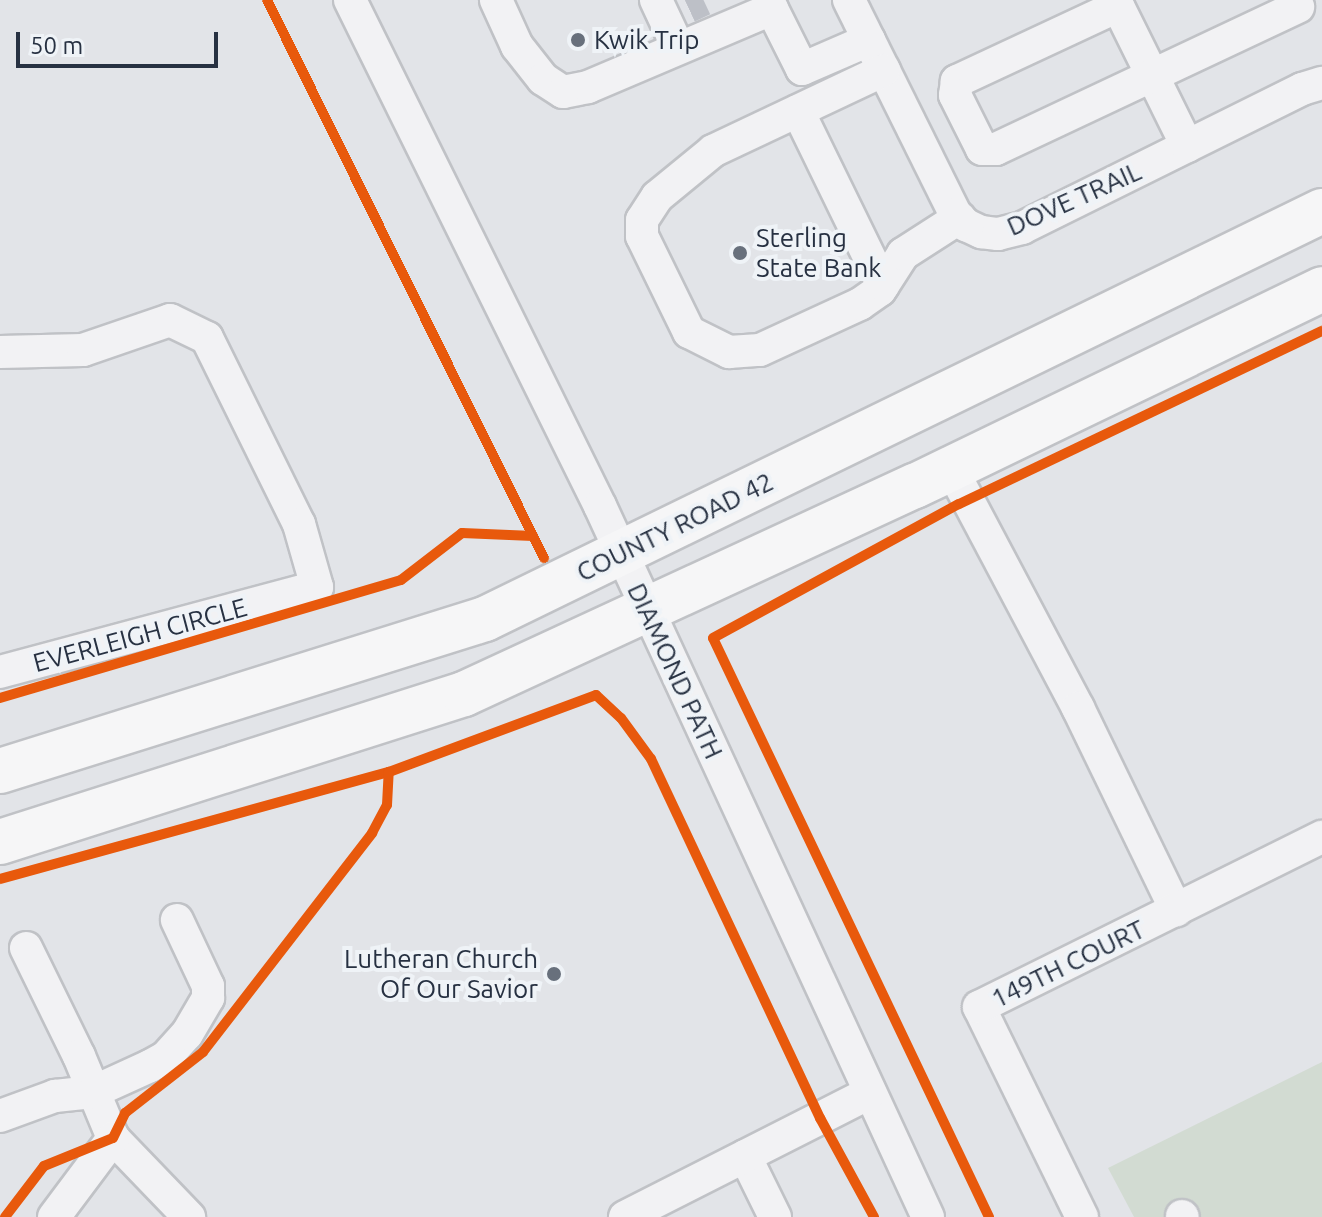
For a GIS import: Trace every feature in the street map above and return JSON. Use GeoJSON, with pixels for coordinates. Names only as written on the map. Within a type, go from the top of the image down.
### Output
{"type":"FeatureCollection","features":[{"type":"Feature","properties":{"kind":"highway","name":"COUNTY ROAD 42"},"geometry":{"type":"LineString","coordinates":[[0,771],[485,619],[1322,211]]}},
{"type":"Feature","properties":{"kind":"highway"},"geometry":{"type":"LineString","coordinates":[[0,842],[464,694],[951,468],[1322,289]]}},
{"type":"Feature","properties":{"kind":"street","name":"DIAMOND PATH"},"geometry":{"type":"LineString","coordinates":[[350,0],[621,553],[928,1217]]}},
{"type":"Feature","properties":{"kind":"street"},"geometry":{"type":"LineString","coordinates":[[496,0],[517,46],[543,79],[563,92],[588,87],[770,4],[802,69],[869,40]]}},
{"type":"Feature","properties":{"kind":"street"},"geometry":{"type":"LineString","coordinates":[[849,0],[959,218],[903,254],[883,285],[860,304],[760,350],[729,352],[689,332],[642,236],[642,220],[676,179],[713,151],[884,70]]}},
{"type":"Feature","properties":{"kind":"street"},"geometry":{"type":"LineString","coordinates":[[1187,146],[1155,77],[1117,3],[957,81],[955,95],[982,149],[996,149],[1155,77],[1298,7]]}},
{"type":"Feature","properties":{"kind":"street"},"geometry":{"type":"LineString","coordinates":[[670,8],[678,47]]}},
{"type":"Feature","properties":{"kind":"street","name":"DOVE TRAIL"},"geometry":{"type":"LineString","coordinates":[[959,218],[981,232],[998,234],[1022,228],[1322,83]]}},
{"type":"Feature","properties":{"kind":"street"},"geometry":{"type":"LineString","coordinates":[[798,111],[883,285]]}},
{"type":"Feature","properties":{"kind":"street","name":"EVERLEIGH CIRCLE"},"geometry":{"type":"LineString","coordinates":[[0,352],[83,350],[170,320],[207,338],[299,524],[317,587],[0,672]]}},
{"type":"Feature","properties":{"kind":"street"},"geometry":{"type":"LineString","coordinates":[[951,468],[1078,708],[1176,910]]}},
{"type":"Feature","properties":{"kind":"street","name":"149TH COURT"},"geometry":{"type":"LineString","coordinates":[[1082,1217],[979,1007],[1322,837]]}},
{"type":"Feature","properties":{"kind":"street"},"geometry":{"type":"LineString","coordinates":[[0,1116],[55,1096],[93,1092],[166,1057],[202,1012],[208,998],[208,986],[177,920]]}},
{"type":"Feature","properties":{"kind":"street"},"geometry":{"type":"LineString","coordinates":[[26,948],[113,1138],[189,1217]]}},
{"type":"Feature","properties":{"kind":"street"},"geometry":{"type":"LineString","coordinates":[[625,1217],[869,1093]]}},
{"type":"Feature","properties":{"kind":"street"},"geometry":{"type":"LineString","coordinates":[[54,1217],[113,1138]]}},
{"type":"Feature","properties":{"kind":"street"},"geometry":{"type":"LineString","coordinates":[[745,1156],[775,1217]]}},
{"type":"Feature","properties":{"kind":"shaded area"},"geometry":{"type":"Polygon","coordinates":[[[1322,1062],[1322,1217],[1134,1217],[1108,1168],[1322,1062]]]}},
{"type":"Feature","properties":{"kind":"tunnel"},"geometry":{"type":"LineString","coordinates":[[688,7],[703,0]]}},
{"type":"Feature","properties":{"kind":"cycle path"},"geometry":{"type":"LineString","coordinates":[[267,0],[544,558]]}},
{"type":"Feature","properties":{"kind":"cycle path"},"geometry":{"type":"LineString","coordinates":[[989,1217],[713,638],[959,504],[1322,331]]}},
{"type":"Feature","properties":{"kind":"cycle path"},"geometry":{"type":"LineString","coordinates":[[0,698],[401,580],[462,533],[533,536]]}},
{"type":"Feature","properties":{"kind":"cycle path"},"geometry":{"type":"LineString","coordinates":[[0,879],[389,772],[596,695],[621,718],[651,759],[820,1118],[874,1217]]}},
{"type":"Feature","properties":{"kind":"cycle path"},"geometry":{"type":"LineString","coordinates":[[5,1217],[44,1166],[113,1138],[125,1113],[203,1052],[372,833],[387,805],[389,772]]}},
{"type":"Feature","properties":{"kind":"place","name":"Kwik Trip"},"geometry":{"type":"Point","coordinates":[578,40]}},
{"type":"Feature","properties":{"kind":"place","name":"Sterling State Bank"},"geometry":{"type":"Point","coordinates":[740,253]}},
{"type":"Feature","properties":{"kind":"place","name":"Lutheran Church Of Our Savior"},"geometry":{"type":"Point","coordinates":[554,974]}}]}
